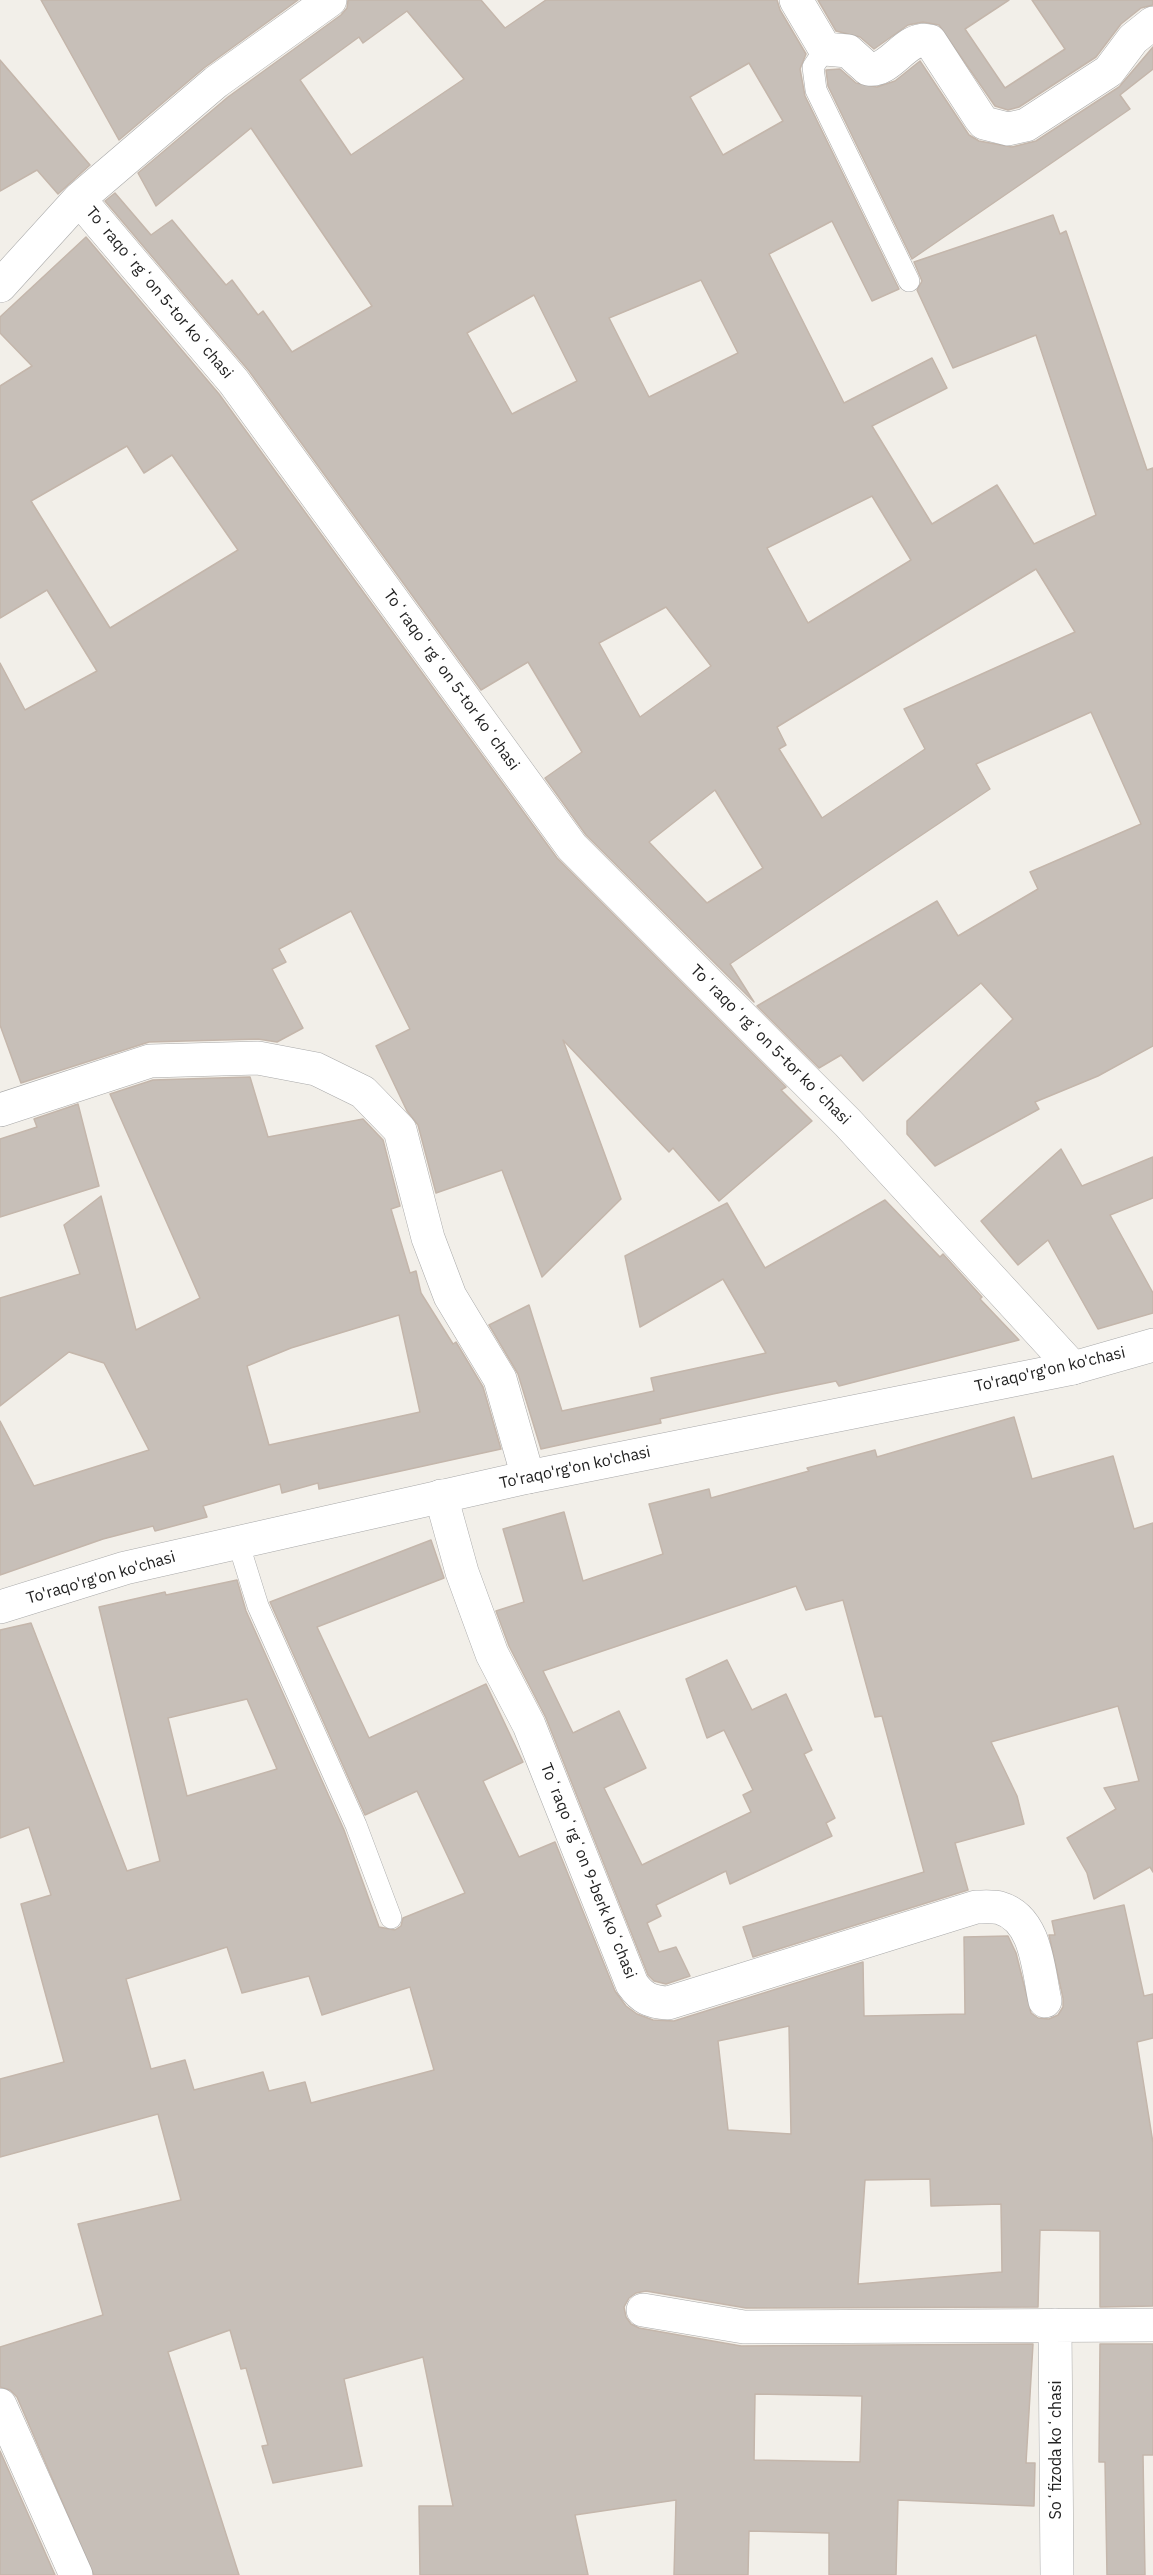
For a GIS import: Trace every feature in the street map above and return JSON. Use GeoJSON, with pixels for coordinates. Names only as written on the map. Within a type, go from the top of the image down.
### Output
{"type":"FeatureCollection","features":[{"type":"Feature","properties":{"kind":"street","name":"Toʻraqoʻrgʻon 5-tor koʻchasi"},"geometry":{"type":"LineString","coordinates":[[330,0],[216,82],[79,200],[234,382],[572,848],[848,1123],[1073,1368]]}},
{"type":"Feature","properties":{"kind":"street"},"geometry":{"type":"LineString","coordinates":[[796,0],[825,49],[848,51],[864,66],[873,70],[918,40],[930,41],[984,123],[1008,129],[1026,125],[1109,71],[1133,39],[1153,23]]}},
{"type":"Feature","properties":{"kind":"street"},"geometry":{"type":"LineString","coordinates":[[0,286],[79,200]]}},
{"type":"Feature","properties":{"kind":"street"},"geometry":{"type":"LineString","coordinates":[[0,1110],[150,1061],[258,1058],[316,1069],[363,1092],[400,1130],[428,1238],[450,1296],[500,1379],[528,1477]]}},
{"type":"Feature","properties":{"kind":"street","name":"To'raqo'rg'on ko'chasi"},"geometry":{"type":"LineString","coordinates":[[0,1607],[125,1568],[441,1496],[1073,1368],[1153,1346]]}},
{"type":"Feature","properties":{"kind":"street","name":"Toʻraqoʻrgʻon 9-berk koʻchasi"},"geometry":{"type":"LineString","coordinates":[[441,1496],[462,1572],[492,1654],[529,1725],[632,1984],[640,1995],[652,2002],[668,2002],[976,1907],[1000,1908],[1018,1918],[1030,1935],[1045,2001]]}},
{"type":"Feature","properties":{"kind":"street"},"geometry":{"type":"LineString","coordinates":[[643,2310],[744,2327],[1153,2325]]}},
{"type":"Feature","properties":{"kind":"street","name":"Soʻfizoda koʻchasi"},"geometry":{"type":"LineString","coordinates":[[1055,2325],[1057,2575]]}},
{"type":"Feature","properties":{"kind":"street"},"geometry":{"type":"LineString","coordinates":[[0,2405],[76,2575]]}},
{"type":"Feature","properties":{"kind":"lane"},"geometry":{"type":"LineString","coordinates":[[825,49],[813,67],[816,90],[909,281]]}},
{"type":"Feature","properties":{"kind":"lane"},"geometry":{"type":"LineString","coordinates":[[238,1542],[258,1606],[356,1825],[391,1918]]}},
{"type":"Feature","properties":{"kind":"building"},"geometry":{"type":"Polygon","coordinates":[[[41,0],[298,0],[204,68],[119,140],[41,0]]]}},
{"type":"Feature","properties":{"kind":"building"},"geometry":{"type":"Polygon","coordinates":[[[348,0],[481,0],[505,28],[546,0],[777,0],[780,10],[806,54],[800,69],[805,96],[899,289],[872,301],[832,221],[769,254],[844,403],[932,358],[947,388],[872,426],[932,524],[997,485],[1034,544],[1096,515],[1036,335],[953,368],[917,290],[922,281],[914,262],[1053,215],[1060,234],[1066,231],[1147,470],[1153,468],[1153,1046],[1098,1076],[1035,1102],[1039,1109],[935,1166],[907,1134],[907,1121],[1013,1019],[981,983],[863,1081],[841,1055],[819,1068],[757,1006],[937,901],[958,936],[1038,889],[1030,872],[1141,824],[1091,712],[976,764],[990,789],[730,964],[754,1002],[586,835],[545,778],[582,752],[528,662],[481,690],[249,371],[105,201],[115,193],[151,235],[172,220],[226,285],[232,280],[258,315],[263,311],[292,352],[372,306],[251,128],[156,206],[138,173],[228,97],[341,15],[347,8],[348,0]],[[407,11],[363,43],[359,37],[300,80],[351,155],[464,79],[407,11]],[[749,63],[690,97],[723,155],[783,121],[749,63]],[[701,280],[609,318],[649,397],[738,353],[701,280]],[[534,295],[467,333],[512,414],[577,381],[534,295]],[[872,496],[767,548],[808,623],[911,560],[872,496]],[[1036,569],[777,727],[786,745],[779,749],[822,818],[925,749],[904,709],[1075,632],[1036,569]],[[666,607],[599,643],[640,717],[711,666],[666,607]],[[715,790],[649,842],[707,903],[763,868],[715,790]]]}},
{"type":"Feature","properties":{"kind":"building"},"geometry":{"type":"Polygon","coordinates":[[[818,0],[1009,0],[965,29],[1005,88],[1065,49],[1032,0],[1153,0],[1153,5],[1141,8],[1121,24],[1096,57],[1019,107],[1008,110],[995,106],[939,25],[923,22],[908,25],[874,49],[860,37],[836,31],[818,0]]]}},
{"type":"Feature","properties":{"kind":"building"},"geometry":{"type":"Polygon","coordinates":[[[1153,47],[1153,69],[1120,95],[1130,109],[912,259],[828,86],[826,70],[840,69],[856,83],[877,87],[895,81],[920,61],[969,135],[979,141],[1012,147],[1036,141],[1119,87],[1153,47]]]}},
{"type":"Feature","properties":{"kind":"building"},"geometry":{"type":"Polygon","coordinates":[[[0,60],[90,165],[58,194],[37,170],[0,191],[0,60]]]}},
{"type":"Feature","properties":{"kind":"building"},"geometry":{"type":"Polygon","coordinates":[[[86,237],[219,394],[557,858],[786,1087],[781,1090],[812,1121],[719,1201],[673,1148],[669,1152],[563,1040],[621,1199],[542,1277],[502,1170],[436,1193],[418,1125],[407,1111],[376,1046],[410,1029],[351,911],[279,949],[286,962],[272,969],[303,1028],[277,1042],[258,1039],[149,1042],[21,1083],[0,1025],[0,663],[25,710],[97,671],[47,590],[0,618],[0,386],[32,366],[0,333],[0,317],[86,237]],[[127,446],[31,501],[110,628],[238,550],[172,455],[144,473],[127,446]]]}},
{"type":"Feature","properties":{"kind":"building"},"geometry":{"type":"Polygon","coordinates":[[[250,1077],[268,1137],[363,1119],[383,1140],[400,1206],[391,1209],[410,1273],[416,1271],[421,1293],[453,1344],[456,1342],[483,1387],[501,1449],[319,1489],[318,1483],[282,1493],[280,1484],[203,1506],[207,1517],[155,1531],[153,1526],[103,1539],[0,1575],[0,1421],[34,1486],[149,1450],[104,1363],[69,1352],[0,1406],[0,1298],[80,1274],[64,1225],[101,1196],[136,1330],[200,1298],[110,1094],[153,1080],[250,1077]],[[399,1315],[291,1348],[247,1366],[269,1445],[420,1412],[399,1315]]]}},
{"type":"Feature","properties":{"kind":"building"},"geometry":{"type":"Polygon","coordinates":[[[78,1104],[99,1186],[0,1217],[0,1139],[37,1127],[34,1119],[78,1104]]]}},
{"type":"Feature","properties":{"kind":"building"},"geometry":{"type":"Polygon","coordinates":[[[1061,1149],[1082,1186],[1153,1157],[1153,1198],[1110,1215],[1153,1293],[1153,1313],[1098,1329],[1048,1240],[1018,1265],[981,1221],[1061,1149]]]}},
{"type":"Feature","properties":{"kind":"building"},"geometry":{"type":"Polygon","coordinates":[[[885,1200],[940,1257],[943,1254],[982,1297],[980,1299],[1019,1340],[839,1386],[836,1381],[773,1394],[660,1419],[661,1423],[541,1449],[518,1374],[489,1325],[529,1305],[562,1411],[654,1391],[651,1378],[766,1353],[723,1279],[640,1327],[625,1256],[727,1203],[765,1268],[885,1200]]]}},
{"type":"Feature","properties":{"kind":"building"},"geometry":{"type":"Polygon","coordinates":[[[1014,1417],[1032,1479],[1113,1456],[1134,1529],[1153,1523],[1153,1872],[1150,1867],[1094,1899],[1087,1873],[1067,1838],[1116,1809],[1104,1788],[1139,1781],[1118,1706],[991,1742],[1017,1796],[1024,1824],[955,1843],[968,1890],[753,1957],[743,1927],[924,1872],[882,1716],[875,1717],[843,1600],[806,1610],[796,1586],[543,1671],[573,1733],[619,1711],[646,1768],[604,1788],[642,1865],[751,1812],[743,1795],[753,1790],[724,1730],[707,1738],[686,1679],[727,1660],[752,1710],[786,1694],[812,1750],[804,1754],[835,1818],[826,1823],[832,1836],[730,1884],[726,1871],[656,1905],[661,1916],[647,1923],[659,1952],[676,1947],[690,1976],[666,1984],[654,1981],[648,1975],[546,1718],[509,1646],[496,1611],[524,1602],[503,1529],[564,1512],[583,1581],[663,1554],[649,1504],[709,1489],[711,1498],[809,1471],[807,1468],[875,1450],[877,1457],[1014,1417]]]}},
{"type":"Feature","properties":{"kind":"building"},"geometry":{"type":"Polygon","coordinates":[[[431,1540],[444,1578],[317,1627],[369,1738],[486,1684],[523,1762],[483,1781],[519,1857],[555,1842],[615,1991],[626,2006],[637,2014],[653,2020],[674,2021],[863,1962],[864,2016],[965,2014],[964,1937],[1008,1936],[1016,1953],[1031,2013],[1038,2018],[1049,2019],[1058,2015],[1063,2007],[1049,1935],[1055,1935],[1052,1921],[1124,1905],[1144,1996],[1153,1994],[1153,2038],[1137,2042],[1153,2143],[1153,2306],[1100,2307],[1100,2231],[1040,2230],[1038,2307],[746,2308],[646,2291],[636,2293],[629,2298],[624,2307],[626,2317],[631,2324],[639,2328],[741,2346],[1033,2344],[1026,2463],[1035,2463],[1034,2506],[898,2500],[896,2575],[829,2575],[829,2533],[749,2531],[748,2575],[674,2575],[676,2500],[575,2515],[588,2575],[420,2575],[419,2506],[453,2506],[423,2357],[344,2379],[362,2466],[273,2483],[262,2446],[268,2445],[246,2368],[241,2369],[230,2330],[168,2352],[239,2575],[94,2575],[17,2397],[10,2390],[0,2387],[0,2347],[103,2315],[78,2224],[181,2200],[158,2114],[0,2157],[0,2079],[64,2062],[21,1904],[51,1895],[29,1827],[0,1838],[0,1630],[31,1623],[127,1871],[160,1861],[99,1607],[165,1592],[166,1595],[237,1580],[246,1611],[344,1830],[379,1927],[395,1930],[401,1926],[403,1918],[465,1893],[417,1791],[365,1815],[270,1602],[431,1540]],[[247,1699],[168,1718],[187,1796],[277,1769],[247,1699]],[[227,1947],[126,1979],[151,2069],[185,2060],[194,2090],[263,2072],[269,2091],[305,2082],[311,2103],[434,2070],[410,1987],[322,2015],[309,1976],[242,1993],[227,1947]],[[789,2026],[718,2041],[728,2130],[791,2134],[789,2026]],[[930,2179],[865,2180],[858,2284],[1002,2272],[1001,2204],[931,2206],[930,2179]],[[755,2394],[754,2460],[860,2462],[862,2396],[755,2394]]]}},
{"type":"Feature","properties":{"kind":"building"},"geometry":{"type":"Polygon","coordinates":[[[1100,2344],[1153,2344],[1153,2455],[1143,2455],[1145,2575],[1107,2575],[1105,2462],[1099,2462],[1100,2344]]]}},
{"type":"Feature","properties":{"kind":"building"},"geometry":{"type":"Polygon","coordinates":[[[0,2451],[55,2575],[0,2575],[0,2451]]]}}]}
